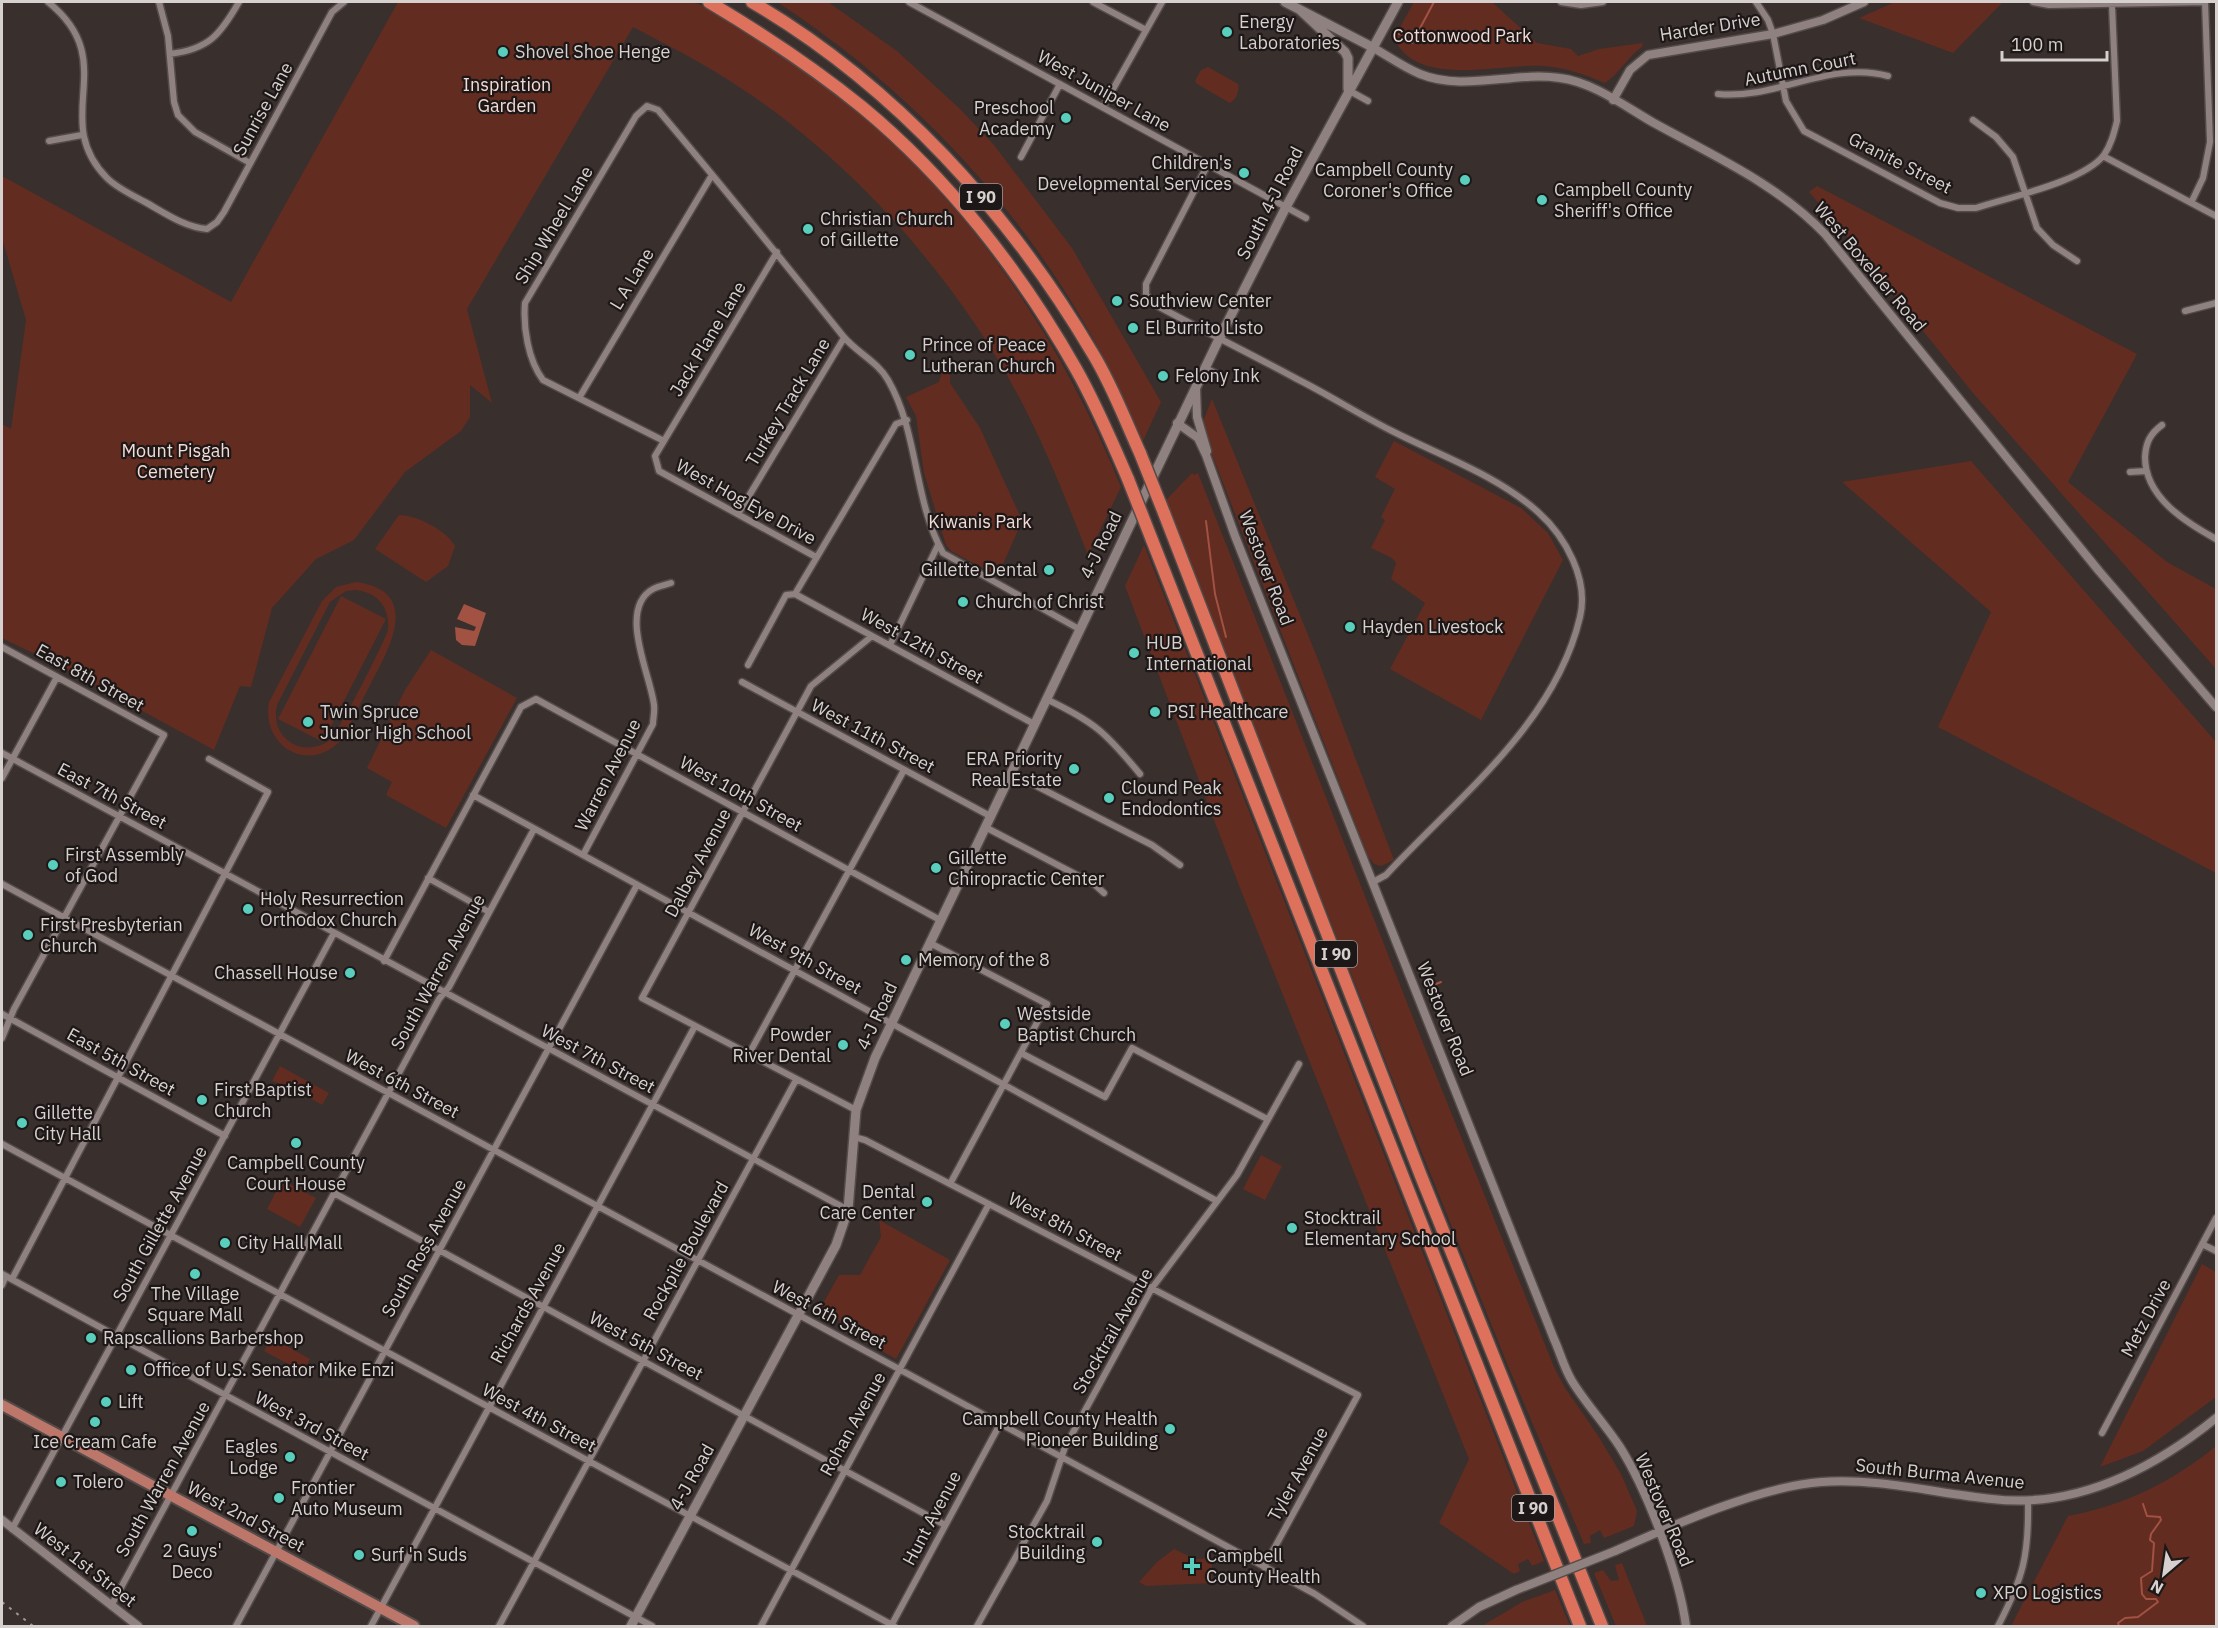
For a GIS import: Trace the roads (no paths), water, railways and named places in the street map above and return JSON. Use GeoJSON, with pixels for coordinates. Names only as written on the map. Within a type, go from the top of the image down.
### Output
{"type":"FeatureCollection","features":[{"type":"Feature","properties":{"kind":"highway","name":"I 90"},"geometry":{"type":"LineString","coordinates":[[698,2],[789,54]]}},
{"type":"Feature","properties":{"kind":"highway","name":"I 90"},"geometry":{"type":"LineString","coordinates":[[709,2],[789,54],[861,106],[898,140],[986,236],[1042,314],[1077,370],[1128,479],[1580,1626]]}},
{"type":"Feature","properties":{"kind":"highway","name":"I 90"},"geometry":{"type":"LineString","coordinates":[[752,2],[802,34],[849,69],[921,132]]}},
{"type":"Feature","properties":{"kind":"highway","name":"I 90"},"geometry":{"type":"LineString","coordinates":[[765,2],[861,71],[977,192],[1057,296],[1095,356],[1140,453],[1164,513],[1421,1176],[1602,1626]]}},
{"type":"Feature","properties":{"kind":"main road"},"geometry":{"type":"LineString","coordinates":[[1285,2],[1372,47]]}},
{"type":"Feature","properties":{"kind":"main road","name":"South 4-J Road"},"geometry":{"type":"LineString","coordinates":[[1178,423],[1286,207],[1398,2]]}},
{"type":"Feature","properties":{"kind":"main road"},"geometry":{"type":"LineString","coordinates":[[1300,10],[1345,52],[1348,58],[1348,90]]}},
{"type":"Feature","properties":{"kind":"main road","name":"4-J Road"},"geometry":{"type":"LineString","coordinates":[[633,1622],[836,1245],[848,1210],[856,1110],[869,1073],[1178,423]]}},
{"type":"Feature","properties":{"kind":"main road","name":"West 2nd Street"},"geometry":{"type":"LineString","coordinates":[[2,1405],[414,1626]]}},
{"type":"Feature","properties":{"kind":"street"},"geometry":{"type":"LineString","coordinates":[[48,2],[73,27],[84,55],[86,74],[81,120],[82,135],[50,141]]}},
{"type":"Feature","properties":{"kind":"street"},"geometry":{"type":"LineString","coordinates":[[159,2],[170,54],[174,102],[185,124],[250,163]]}},
{"type":"Feature","properties":{"kind":"street"},"geometry":{"type":"LineString","coordinates":[[170,54],[202,46],[216,37],[226,26],[239,2]]}},
{"type":"Feature","properties":{"kind":"street","name":"Sunrise Lane"},"geometry":{"type":"LineString","coordinates":[[82,135],[95,164],[115,184],[186,225],[207,229],[217,222],[224,212],[332,12],[344,2]]}},
{"type":"Feature","properties":{"kind":"street","name":"West Juniper Lane"},"geometry":{"type":"LineString","coordinates":[[909,2],[1306,218]]}},
{"type":"Feature","properties":{"kind":"street"},"geometry":{"type":"LineString","coordinates":[[1093,2],[1146,30]]}},
{"type":"Feature","properties":{"kind":"street"},"geometry":{"type":"LineString","coordinates":[[1103,107],[1162,2]]}},
{"type":"Feature","properties":{"kind":"street"},"geometry":{"type":"LineString","coordinates":[[1562,2],[1581,4],[1602,2]]}},
{"type":"Feature","properties":{"kind":"street","name":"Granite Street"},"geometry":{"type":"LineString","coordinates":[[1756,2],[1768,20],[1773,34],[1790,108],[1804,131],[1940,203],[1958,208],[1976,207],[2084,173],[2103,156],[2114,138],[2117,121],[2112,5]]}},
{"type":"Feature","properties":{"kind":"street","name":"Harder Drive"},"geometry":{"type":"LineString","coordinates":[[1613,100],[1630,70],[1648,55],[1773,34],[1823,20],[1864,2]]}},
{"type":"Feature","properties":{"kind":"street"},"geometry":{"type":"LineString","coordinates":[[2032,2],[2049,5],[2205,2],[2210,142],[2203,178],[2191,203]]}},
{"type":"Feature","properties":{"kind":"street","name":"West Boxelder Road"},"geometry":{"type":"LineString","coordinates":[[1372,47],[1420,74],[1441,79],[1464,81],[1523,76],[1563,78],[1613,100],[1770,188],[1808,216],[2099,571],[2217,707]]}},
{"type":"Feature","properties":{"kind":"street","name":"Autumn Court"},"geometry":{"type":"LineString","coordinates":[[1718,94],[1738,96],[1783,84],[1850,71],[1870,71],[1888,76]]}},
{"type":"Feature","properties":{"kind":"street"},"geometry":{"type":"LineString","coordinates":[[1021,157],[1060,84]]}},
{"type":"Feature","properties":{"kind":"street"},"geometry":{"type":"LineString","coordinates":[[1348,90],[1368,101]]}},
{"type":"Feature","properties":{"kind":"street","name":"Ship Wheel Lane"},"geometry":{"type":"LineString","coordinates":[[579,398],[543,380],[536,371],[524,319],[525,303],[636,116],[647,106],[658,110],[712,175]]}},
{"type":"Feature","properties":{"kind":"street"},"geometry":{"type":"LineString","coordinates":[[1973,120],[2007,148],[2037,228],[2053,245],[2077,261]]}},
{"type":"Feature","properties":{"kind":"street"},"geometry":{"type":"LineString","coordinates":[[2103,156],[2217,216]]}},
{"type":"Feature","properties":{"kind":"street"},"geometry":{"type":"LineString","coordinates":[[1208,164],[1146,284],[1146,294],[1152,303],[1390,430],[1493,480],[1518,496],[1540,513],[1563,542],[1583,592],[1575,636],[1564,663],[1538,709],[1484,773],[1386,875],[1373,882]]}},
{"type":"Feature","properties":{"kind":"street"},"geometry":{"type":"LineString","coordinates":[[712,175],[777,252],[844,338],[887,378],[907,420],[919,483],[938,545],[949,558],[1079,628]]}},
{"type":"Feature","properties":{"kind":"street","name":"L A Lane"},"geometry":{"type":"LineString","coordinates":[[579,398],[712,175]]}},
{"type":"Feature","properties":{"kind":"street","name":"Jack Plane Lane"},"geometry":{"type":"LineString","coordinates":[[664,441],[777,252]]}},
{"type":"Feature","properties":{"kind":"street"},"geometry":{"type":"LineString","coordinates":[[2185,311],[2217,303]]}},
{"type":"Feature","properties":{"kind":"street","name":"Turkey Track Lane"},"geometry":{"type":"LineString","coordinates":[[738,514],[844,338]]}},
{"type":"Feature","properties":{"kind":"street"},"geometry":{"type":"LineString","coordinates":[[1205,368],[1223,377]]}},
{"type":"Feature","properties":{"kind":"street"},"geometry":{"type":"LineString","coordinates":[[1196,387],[1197,417],[1208,447],[1206,455]]}},
{"type":"Feature","properties":{"kind":"street"},"geometry":{"type":"LineString","coordinates":[[579,398],[664,441]]}},
{"type":"Feature","properties":{"kind":"street"},"geometry":{"type":"LineString","coordinates":[[748,665],[786,595],[795,594],[896,424],[907,420]]}},
{"type":"Feature","properties":{"kind":"street","name":"Westover Road"},"geometry":{"type":"LineString","coordinates":[[1178,423],[1198,438],[1206,455],[1235,536],[1571,1379],[1620,1447],[1659,1532],[1678,1586],[1686,1626]]}},
{"type":"Feature","properties":{"kind":"street"},"geometry":{"type":"LineString","coordinates":[[2162,425],[2151,433],[2145,456],[2146,471],[2159,497],[2217,539]]}},
{"type":"Feature","properties":{"kind":"street","name":"West Hog Eye Drive"},"geometry":{"type":"LineString","coordinates":[[664,441],[655,456],[659,471],[816,557]]}},
{"type":"Feature","properties":{"kind":"street"},"geometry":{"type":"LineString","coordinates":[[2130,472],[2146,471]]}},
{"type":"Feature","properties":{"kind":"street"},"geometry":{"type":"LineString","coordinates":[[890,645],[938,545]]}},
{"type":"Feature","properties":{"kind":"street","name":"Warren Avenue"},"geometry":{"type":"LineString","coordinates":[[583,855],[653,724],[654,706],[638,641],[638,611],[646,594],[671,583]]}},
{"type":"Feature","properties":{"kind":"street","name":"West 12th Street"},"geometry":{"type":"LineString","coordinates":[[795,594],[1035,724]]}},
{"type":"Feature","properties":{"kind":"street","name":"Dalbey Avenue"},"geometry":{"type":"LineString","coordinates":[[695,1026],[642,998],[811,686],[872,636]]}},
{"type":"Feature","properties":{"kind":"street","name":"East 8th Street"},"geometry":{"type":"LineString","coordinates":[[2,647],[164,735],[118,816]]}},
{"type":"Feature","properties":{"kind":"street"},"geometry":{"type":"LineString","coordinates":[[2,778],[57,677]]}},
{"type":"Feature","properties":{"kind":"street","name":"West 11th Street"},"geometry":{"type":"LineString","coordinates":[[742,682],[990,816]]}},
{"type":"Feature","properties":{"kind":"street","name":"West 10th Street"},"geometry":{"type":"LineString","coordinates":[[473,795],[521,706],[536,699],[940,920]]}},
{"type":"Feature","properties":{"kind":"street"},"geometry":{"type":"LineString","coordinates":[[1046,699],[1094,724],[1108,736],[1140,774]]}},
{"type":"Feature","properties":{"kind":"street","name":"East 7th Street"},"geometry":{"type":"LineString","coordinates":[[2,753],[334,933]]}},
{"type":"Feature","properties":{"kind":"street"},"geometry":{"type":"LineString","coordinates":[[2,1285],[64,1178],[268,792],[209,759]]}},
{"type":"Feature","properties":{"kind":"street"},"geometry":{"type":"LineString","coordinates":[[749,1054],[904,770]]}},
{"type":"Feature","properties":{"kind":"street"},"geometry":{"type":"LineString","coordinates":[[1011,773],[1152,845],[1180,865]]}},
{"type":"Feature","properties":{"kind":"street"},"geometry":{"type":"LineString","coordinates":[[384,961],[473,795]]}},
{"type":"Feature","properties":{"kind":"street","name":"West 9th Street"},"geometry":{"type":"LineString","coordinates":[[473,795],[1217,1201]]}},
{"type":"Feature","properties":{"kind":"street"},"geometry":{"type":"LineString","coordinates":[[2,1038],[10,1018],[118,816]]}},
{"type":"Feature","properties":{"kind":"street"},"geometry":{"type":"LineString","coordinates":[[985,827],[1094,884],[1104,893]]}},
{"type":"Feature","properties":{"kind":"street","name":"South Warren Avenue"},"geometry":{"type":"LineString","coordinates":[[111,1606],[387,1093],[534,829]]}},
{"type":"Feature","properties":{"kind":"street"},"geometry":{"type":"LineString","coordinates":[[428,878],[489,912]]}},
{"type":"Feature","properties":{"kind":"street","name":"West 6th Street"},"geometry":{"type":"LineString","coordinates":[[2,884],[1315,1594],[1363,1626]]}},
{"type":"Feature","properties":{"kind":"street","name":"South Ross Avenue"},"geometry":{"type":"LineString","coordinates":[[236,1626],[638,885]]}},
{"type":"Feature","properties":{"kind":"street","name":"West 7th Street"},"geometry":{"type":"LineString","coordinates":[[334,933],[848,1210]]}},
{"type":"Feature","properties":{"kind":"street","name":"South Gillette Avenue"},"geometry":{"type":"LineString","coordinates":[[12,1529],[334,933]]}},
{"type":"Feature","properties":{"kind":"street"},"geometry":{"type":"LineString","coordinates":[[930,943],[1047,1004],[950,1184]]}},
{"type":"Feature","properties":{"kind":"street","name":"East 5th Street"},"geometry":{"type":"LineString","coordinates":[[2,1014],[225,1136]]}},
{"type":"Feature","properties":{"kind":"street"},"geometry":{"type":"LineString","coordinates":[[695,1026],[856,1110]]}},
{"type":"Feature","properties":{"kind":"street","name":"Richards Avenue"},"geometry":{"type":"LineString","coordinates":[[371,1626],[695,1026]]}},
{"type":"Feature","properties":{"kind":"street"},"geometry":{"type":"LineString","coordinates":[[1021,1053],[1105,1097],[1132,1048],[1267,1119]]}},
{"type":"Feature","properties":{"kind":"street","name":"Stocktrail Avenue"},"geometry":{"type":"LineString","coordinates":[[977,1626],[1047,1501],[1062,1458],[1152,1288],[1237,1175],[1299,1064]]}},
{"type":"Feature","properties":{"kind":"street","name":"Rockpile Boulevard"},"geometry":{"type":"LineString","coordinates":[[499,1626],[796,1080]]}},
{"type":"Feature","properties":{"kind":"street","name":"West 8th Street"},"geometry":{"type":"LineString","coordinates":[[854,1137],[865,1140],[1358,1395]]}},
{"type":"Feature","properties":{"kind":"street","name":"West 4th Street"},"geometry":{"type":"LineString","coordinates":[[2,1144],[892,1626]]}},
{"type":"Feature","properties":{"kind":"street","name":"West 5th Street"},"geometry":{"type":"LineString","coordinates":[[333,1193],[945,1525]]}},
{"type":"Feature","properties":{"kind":"street","name":"Rohan Avenue"},"geometry":{"type":"LineString","coordinates":[[760,1626],[989,1204]]}},
{"type":"Feature","properties":{"kind":"street","name":"Metz Drive"},"geometry":{"type":"LineString","coordinates":[[2103,1433],[2217,1218]]}},
{"type":"Feature","properties":{"kind":"street"},"geometry":{"type":"LineString","coordinates":[[2202,1244],[2217,1251]]}},
{"type":"Feature","properties":{"kind":"street","name":"West 3rd Street"},"geometry":{"type":"LineString","coordinates":[[6,1277],[534,1562],[633,1622],[652,1626]]}},
{"type":"Feature","properties":{"kind":"street","name":"Tyler Avenue"},"geometry":{"type":"LineString","coordinates":[[1264,1567],[1358,1395]]}},
{"type":"Feature","properties":{"kind":"street","name":"South Burma Avenue"},"geometry":{"type":"LineString","coordinates":[[1452,1626],[1479,1607],[1516,1590],[1659,1532],[1752,1497],[1784,1488],[1821,1482],[1859,1481],[1900,1484],[1994,1500],[2028,1501],[2066,1496],[2120,1479],[2161,1458],[2217,1418]]}},
{"type":"Feature","properties":{"kind":"street","name":"Hunt Avenue"},"geometry":{"type":"LineString","coordinates":[[892,1626],[1000,1424]]}},
{"type":"Feature","properties":{"kind":"street"},"geometry":{"type":"LineString","coordinates":[[1998,1626],[2024,1569],[2028,1548],[2028,1501]]}},
{"type":"Feature","properties":{"kind":"street","name":"West 1st Street"},"geometry":{"type":"LineString","coordinates":[[2,1520],[138,1626]]}},
{"type":"Feature","properties":{"kind":"waterway"},"geometry":{"type":"LineString","coordinates":[[1412,43],[1434,2]]}},
{"type":"Feature","properties":{"kind":"waterway"},"geometry":{"type":"LineString","coordinates":[[1399,34],[1416,35]]}},
{"type":"Feature","properties":{"kind":"waterway"},"geometry":{"type":"LineString","coordinates":[[1206,521],[1215,594],[1226,637]]}},
{"type":"Feature","properties":{"kind":"waterway"},"geometry":{"type":"LineString","coordinates":[[1431,976],[1431,986],[1441,982]]}},
{"type":"Feature","properties":{"kind":"waterway"},"geometry":{"type":"LineString","coordinates":[[2119,1626],[2118,1623],[2125,1618],[2138,1617],[2158,1602],[2156,1599],[2146,1599],[2142,1594],[2141,1578],[2152,1571],[2154,1543],[2150,1540],[2151,1534],[2161,1520],[2160,1517],[2147,1516],[2143,1504]]}},
{"type":"Feature","properties":{"kind":"railway"},"geometry":{"type":"LineString","coordinates":[[2,1602],[33,1626]]}},
{"type":"Feature","properties":{"kind":"place","name":"Energy Laboratories"},"geometry":{"type":"Point","coordinates":[1227,32]}},
{"type":"Feature","properties":{"kind":"place","name":"Shovel Shoe Henge"},"geometry":{"type":"Point","coordinates":[503,52]}},
{"type":"Feature","properties":{"kind":"place","name":"Preschool Academy"},"geometry":{"type":"Point","coordinates":[1066,118]}},
{"type":"Feature","properties":{"kind":"place","name":"Children's Developmental Services"},"geometry":{"type":"Point","coordinates":[1244,173]}},
{"type":"Feature","properties":{"kind":"place","name":"Campbell County Coroner's Office"},"geometry":{"type":"Point","coordinates":[1465,180]}},
{"type":"Feature","properties":{"kind":"place","name":"Campbell County Sheriff's Office"},"geometry":{"type":"Point","coordinates":[1542,200]}},
{"type":"Feature","properties":{"kind":"place","name":"Christian Church of Gillette"},"geometry":{"type":"Point","coordinates":[808,229]}},
{"type":"Feature","properties":{"kind":"place","name":"Southview Center"},"geometry":{"type":"Point","coordinates":[1117,301]}},
{"type":"Feature","properties":{"kind":"place","name":"El Burrito Listo"},"geometry":{"type":"Point","coordinates":[1133,328]}},
{"type":"Feature","properties":{"kind":"place","name":"Prince of Peace Lutheran Church"},"geometry":{"type":"Point","coordinates":[910,355]}},
{"type":"Feature","properties":{"kind":"place","name":"Felony Ink"},"geometry":{"type":"Point","coordinates":[1163,376]}},
{"type":"Feature","properties":{"kind":"place","name":"Gillette Dental"},"geometry":{"type":"Point","coordinates":[1049,570]}},
{"type":"Feature","properties":{"kind":"place","name":"Church of Christ"},"geometry":{"type":"Point","coordinates":[963,602]}},
{"type":"Feature","properties":{"kind":"place","name":"Hayden Livestock"},"geometry":{"type":"Point","coordinates":[1350,627]}},
{"type":"Feature","properties":{"kind":"place","name":"HUB International"},"geometry":{"type":"Point","coordinates":[1134,653]}},
{"type":"Feature","properties":{"kind":"place","name":"PSI Healthcare"},"geometry":{"type":"Point","coordinates":[1155,712]}},
{"type":"Feature","properties":{"kind":"place","name":"Twin Spruce Junior High School"},"geometry":{"type":"Point","coordinates":[308,722]}},
{"type":"Feature","properties":{"kind":"place","name":"ERA Priority Real Estate"},"geometry":{"type":"Point","coordinates":[1074,769]}},
{"type":"Feature","properties":{"kind":"place","name":"Clound Peak Endodontics"},"geometry":{"type":"Point","coordinates":[1109,798]}},
{"type":"Feature","properties":{"kind":"place","name":"First Assembly of God"},"geometry":{"type":"Point","coordinates":[53,865]}},
{"type":"Feature","properties":{"kind":"place","name":"Gillette Chiropractic Center"},"geometry":{"type":"Point","coordinates":[936,868]}},
{"type":"Feature","properties":{"kind":"place","name":"Holy Resurrection Orthodox Church"},"geometry":{"type":"Point","coordinates":[248,909]}},
{"type":"Feature","properties":{"kind":"place","name":"First Presbyterian Church"},"geometry":{"type":"Point","coordinates":[28,935]}},
{"type":"Feature","properties":{"kind":"place","name":"Memory of the 8"},"geometry":{"type":"Point","coordinates":[906,960]}},
{"type":"Feature","properties":{"kind":"place","name":"Chassell House"},"geometry":{"type":"Point","coordinates":[350,973]}},
{"type":"Feature","properties":{"kind":"place","name":"Westside Baptist Church"},"geometry":{"type":"Point","coordinates":[1005,1024]}},
{"type":"Feature","properties":{"kind":"place","name":"Powder River Dental"},"geometry":{"type":"Point","coordinates":[843,1045]}},
{"type":"Feature","properties":{"kind":"place","name":"First Baptist Church"},"geometry":{"type":"Point","coordinates":[202,1100]}},
{"type":"Feature","properties":{"kind":"place","name":"Gillette City Hall"},"geometry":{"type":"Point","coordinates":[22,1123]}},
{"type":"Feature","properties":{"kind":"place","name":"Campbell County Court House"},"geometry":{"type":"Point","coordinates":[296,1143]}},
{"type":"Feature","properties":{"kind":"place","name":"Dental Care Center"},"geometry":{"type":"Point","coordinates":[927,1202]}},
{"type":"Feature","properties":{"kind":"place","name":"Stocktrail Elementary School"},"geometry":{"type":"Point","coordinates":[1292,1228]}},
{"type":"Feature","properties":{"kind":"place","name":"City Hall Mall"},"geometry":{"type":"Point","coordinates":[225,1243]}},
{"type":"Feature","properties":{"kind":"place","name":"The Village Square Mall"},"geometry":{"type":"Point","coordinates":[195,1274]}},
{"type":"Feature","properties":{"kind":"place","name":"Rapscallions Barbershop"},"geometry":{"type":"Point","coordinates":[91,1338]}},
{"type":"Feature","properties":{"kind":"place","name":"Office of U.S. Senator Mike Enzi"},"geometry":{"type":"Point","coordinates":[131,1370]}},
{"type":"Feature","properties":{"kind":"place","name":"Lift"},"geometry":{"type":"Point","coordinates":[106,1402]}},
{"type":"Feature","properties":{"kind":"place","name":"Ice Cream Cafe"},"geometry":{"type":"Point","coordinates":[95,1422]}},
{"type":"Feature","properties":{"kind":"place","name":"Campbell County Health Pioneer Building"},"geometry":{"type":"Point","coordinates":[1170,1429]}},
{"type":"Feature","properties":{"kind":"place","name":"Eagles Lodge"},"geometry":{"type":"Point","coordinates":[290,1457]}},
{"type":"Feature","properties":{"kind":"place","name":"Tolero"},"geometry":{"type":"Point","coordinates":[61,1482]}},
{"type":"Feature","properties":{"kind":"place","name":"Frontier Auto Museum"},"geometry":{"type":"Point","coordinates":[279,1498]}},
{"type":"Feature","properties":{"kind":"place","name":"2 Guys' Deco"},"geometry":{"type":"Point","coordinates":[192,1531]}},
{"type":"Feature","properties":{"kind":"place","name":"Stocktrail Building"},"geometry":{"type":"Point","coordinates":[1097,1542]}},
{"type":"Feature","properties":{"kind":"place","name":"Surf 'n Suds"},"geometry":{"type":"Point","coordinates":[359,1555]}},
{"type":"Feature","properties":{"kind":"place","name":"Campbell County Health"},"geometry":{"type":"Point","coordinates":[1192,1566]}},
{"type":"Feature","properties":{"kind":"place","name":"XPO Logistics"},"geometry":{"type":"Point","coordinates":[1981,1593]}},
{"type":"Feature","properties":{"kind":"park label","name":"Cottonwood Park"},"geometry":{"type":"Point","coordinates":[1462,36]}},
{"type":"Feature","properties":{"kind":"park label","name":"Inspiration Garden"},"geometry":{"type":"Point","coordinates":[507,95]}},
{"type":"Feature","properties":{"kind":"park label","name":"Mount Pisgah Cemetery"},"geometry":{"type":"Point","coordinates":[176,461]}},
{"type":"Feature","properties":{"kind":"park label","name":"Kiwanis Park"},"geometry":{"type":"Point","coordinates":[980,522]}}]}
